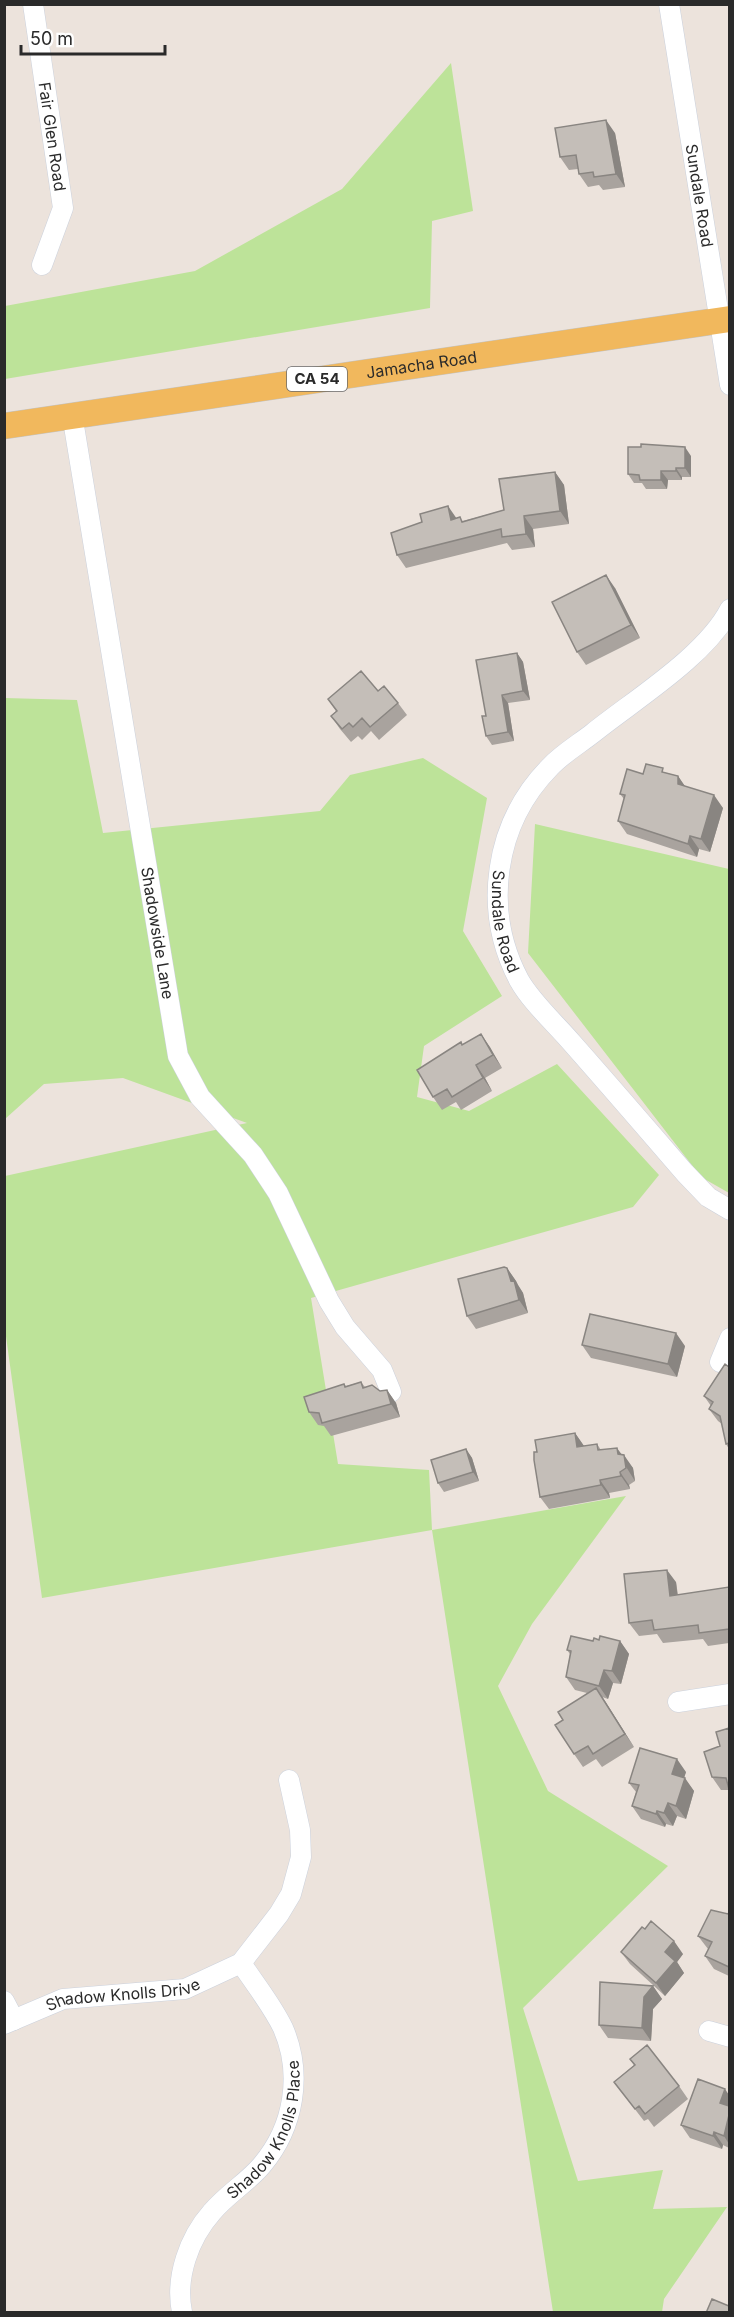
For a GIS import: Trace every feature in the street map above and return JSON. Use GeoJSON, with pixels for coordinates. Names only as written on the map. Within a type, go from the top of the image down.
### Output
{"type":"FeatureCollection","features":[{"type":"Feature","properties":{"kind":"main road","name":"Jamacha Road"},"geometry":{"type":"LineString","coordinates":[[4,426],[72,414],[725,320]]}},
{"type":"Feature","properties":{"kind":"street","name":"Fair Glen Road"},"geometry":{"type":"LineString","coordinates":[[33,4],[63,208],[42,265]]}},
{"type":"Feature","properties":{"kind":"street","name":"Sundale Road"},"geometry":{"type":"LineString","coordinates":[[669,4],[725,320],[729,385]]}},
{"type":"Feature","properties":{"kind":"street","name":"Shadowside Lane"},"geometry":{"type":"LineString","coordinates":[[72,414],[178,1056],[200,1096],[260,1164],[278,1193],[329,1301],[345,1327],[382,1370],[392,1392]]}},
{"type":"Feature","properties":{"kind":"street","name":"Sundale Road"},"geometry":{"type":"LineString","coordinates":[[729,609],[722,625],[696,652],[550,766],[537,782],[511,825],[499,867],[497,890],[501,929],[520,982],[685,1173],[708,1197],[729,1210]]}},
{"type":"Feature","properties":{"kind":"street"},"geometry":{"type":"LineString","coordinates":[[720,1362],[729,1338]]}},
{"type":"Feature","properties":{"kind":"street"},"geometry":{"type":"LineString","coordinates":[[678,1702],[729,1694]]}},
{"type":"Feature","properties":{"kind":"street"},"geometry":{"type":"LineString","coordinates":[[241,1963],[291,1894],[301,1857],[300,1830],[289,1780]]}},
{"type":"Feature","properties":{"kind":"street","name":"Shadow Knolls Drive"},"geometry":{"type":"LineString","coordinates":[[9,2022],[63,1999],[185,1989],[241,1963]]}},
{"type":"Feature","properties":{"kind":"street","name":"Shadow Knolls Place"},"geometry":{"type":"LineString","coordinates":[[182,2313],[183,2265],[196,2232],[213,2211],[261,2166],[273,2150],[289,2116],[293,2098],[292,2062],[283,2029],[241,1963]]}},
{"type":"Feature","properties":{"kind":"street"},"geometry":{"type":"LineString","coordinates":[[4,2001],[9,2022]]}},
{"type":"Feature","properties":{"kind":"street"},"geometry":{"type":"LineString","coordinates":[[709,2031],[729,2037]]}},
{"type":"Feature","properties":{"kind":"green space"},"geometry":{"type":"Polygon","coordinates":[[[451,63],[473,211],[432,221],[430,308],[5,379],[5,306],[195,271],[342,189],[451,63]]]}},
{"type":"Feature","properties":{"kind":"green space"},"geometry":{"type":"Polygon","coordinates":[[[5,698],[77,700],[103,833],[320,811],[350,775],[423,758],[487,798],[463,931],[502,996],[424,1046],[417,1097],[469,1111],[557,1064],[659,1175],[633,1207],[311,1298],[338,1464],[429,1470],[432,1530],[42,1598],[5,1329],[5,1176],[247,1123],[123,1078],[44,1084],[5,1119],[5,698]]]}},
{"type":"Feature","properties":{"kind":"green space"},"geometry":{"type":"Polygon","coordinates":[[[535,824],[729,869],[729,1193],[701,1177],[528,953],[535,824]]]}},
{"type":"Feature","properties":{"kind":"green space"},"geometry":{"type":"Polygon","coordinates":[[[626,1496],[532,1624],[498,1686],[548,1791],[668,1866],[523,2008],[578,2181],[663,2170],[653,2209],[727,2207],[664,2299],[662,2312],[553,2312],[432,1530],[626,1496]]]}},
{"type":"Feature","properties":{"kind":"building"},"geometry":{"type":"Polygon","coordinates":[[[606,120],[616,174],[594,177],[593,172],[579,174],[576,155],[560,157],[555,128],[606,120]]]}},
{"type":"Feature","properties":{"kind":"building"},"geometry":{"type":"Polygon","coordinates":[[[641,444],[685,447],[685,468],[676,468],[676,471],[661,471],[661,480],[640,480],[639,475],[628,474],[628,447],[641,447],[641,444]]]}},
{"type":"Feature","properties":{"kind":"building"},"geometry":{"type":"Polygon","coordinates":[[[555,472],[560,511],[524,516],[526,534],[502,537],[501,529],[397,555],[391,533],[422,522],[420,514],[448,506],[451,520],[460,517],[462,522],[504,510],[499,479],[555,472]]]}},
{"type":"Feature","properties":{"kind":"building"},"geometry":{"type":"Polygon","coordinates":[[[606,575],[631,625],[577,652],[552,602],[606,575]]]}},
{"type":"Feature","properties":{"kind":"building"},"geometry":{"type":"Polygon","coordinates":[[[517,653],[523,691],[502,695],[508,732],[486,736],[482,716],[486,716],[476,660],[517,653]]]}},
{"type":"Feature","properties":{"kind":"building"},"geometry":{"type":"Polygon","coordinates":[[[361,671],[378,691],[384,686],[398,703],[370,727],[362,718],[353,727],[349,723],[342,729],[331,716],[337,711],[328,699],[361,671]]]}},
{"type":"Feature","properties":{"kind":"building"},"geometry":{"type":"Polygon","coordinates":[[[646,764],[663,768],[662,772],[678,776],[678,784],[714,795],[701,839],[690,836],[688,844],[618,821],[625,795],[620,794],[627,769],[643,774],[646,764]]]}},
{"type":"Feature","properties":{"kind":"building"},"geometry":{"type":"Polygon","coordinates":[[[481,1034],[493,1055],[476,1065],[483,1078],[452,1097],[447,1089],[433,1097],[417,1070],[461,1042],[462,1045],[481,1034]]]}},
{"type":"Feature","properties":{"kind":"building"},"geometry":{"type":"Polygon","coordinates":[[[507,1268],[511,1281],[514,1280],[519,1300],[467,1316],[458,1279],[507,1268]]]}},
{"type":"Feature","properties":{"kind":"building"},"geometry":{"type":"Polygon","coordinates":[[[590,1314],[676,1333],[668,1364],[582,1345],[590,1314]]]}},
{"type":"Feature","properties":{"kind":"building"},"geometry":{"type":"Polygon","coordinates":[[[725,1364],[729,1367],[729,1443],[726,1444],[720,1416],[709,1409],[713,1402],[704,1396],[725,1364]]]}},
{"type":"Feature","properties":{"kind":"building"},"geometry":{"type":"Polygon","coordinates":[[[361,1382],[363,1388],[372,1385],[380,1391],[387,1390],[391,1404],[322,1423],[319,1413],[309,1412],[304,1397],[344,1384],[345,1387],[361,1382]]]}},
{"type":"Feature","properties":{"kind":"building"},"geometry":{"type":"Polygon","coordinates":[[[575,1433],[577,1447],[597,1444],[598,1450],[617,1448],[618,1454],[624,1455],[626,1468],[620,1472],[621,1476],[600,1480],[601,1485],[540,1497],[534,1460],[534,1452],[537,1452],[535,1440],[575,1433]]]}},
{"type":"Feature","properties":{"kind":"building"},"geometry":{"type":"Polygon","coordinates":[[[466,1449],[473,1472],[438,1483],[431,1460],[466,1449]]]}},
{"type":"Feature","properties":{"kind":"building"},"geometry":{"type":"Polygon","coordinates":[[[667,1570],[670,1596],[729,1587],[729,1629],[699,1633],[698,1625],[654,1630],[652,1620],[629,1623],[624,1574],[667,1570]]]}},
{"type":"Feature","properties":{"kind":"building"},"geometry":{"type":"Polygon","coordinates":[[[571,1636],[593,1641],[594,1638],[599,1640],[600,1636],[620,1641],[612,1671],[604,1670],[599,1686],[566,1677],[571,1651],[567,1650],[571,1636]]]}},
{"type":"Feature","properties":{"kind":"building"},"geometry":{"type":"Polygon","coordinates":[[[596,1688],[625,1734],[593,1754],[588,1746],[574,1754],[555,1725],[563,1720],[558,1712],[596,1688]]]}},
{"type":"Feature","properties":{"kind":"building"},"geometry":{"type":"Polygon","coordinates":[[[729,1728],[729,1789],[726,1778],[712,1777],[704,1752],[720,1746],[716,1732],[729,1728]]]}},
{"type":"Feature","properties":{"kind":"building"},"geometry":{"type":"Polygon","coordinates":[[[640,1748],[677,1759],[672,1774],[685,1778],[676,1806],[668,1803],[664,1813],[657,1811],[656,1814],[632,1806],[639,1785],[629,1783],[640,1748]]]}},
{"type":"Feature","properties":{"kind":"building"},"geometry":{"type":"Polygon","coordinates":[[[711,1910],[728,1914],[729,1912],[729,1967],[705,1956],[712,1942],[698,1936],[711,1910]]]}},
{"type":"Feature","properties":{"kind":"building"},"geometry":{"type":"Polygon","coordinates":[[[651,1921],[674,1941],[665,1952],[675,1961],[656,1983],[621,1952],[642,1927],[645,1929],[651,1921]]]}},
{"type":"Feature","properties":{"kind":"building"},"geometry":{"type":"Polygon","coordinates":[[[600,1982],[653,1986],[644,1997],[642,2028],[599,2025],[600,1982]]]}},
{"type":"Feature","properties":{"kind":"building"},"geometry":{"type":"Polygon","coordinates":[[[647,2045],[679,2086],[645,2114],[639,2106],[635,2109],[614,2082],[635,2065],[630,2059],[647,2045]]]}},
{"type":"Feature","properties":{"kind":"building"},"geometry":{"type":"Polygon","coordinates":[[[698,2079],[725,2089],[720,2103],[729,2106],[724,2136],[714,2132],[713,2136],[681,2125],[698,2079]]]}},
{"type":"Feature","properties":{"kind":"building"},"geometry":{"type":"Polygon","coordinates":[[[712,2299],[729,2306],[729,2313],[706,2313],[712,2299]]]}}]}
